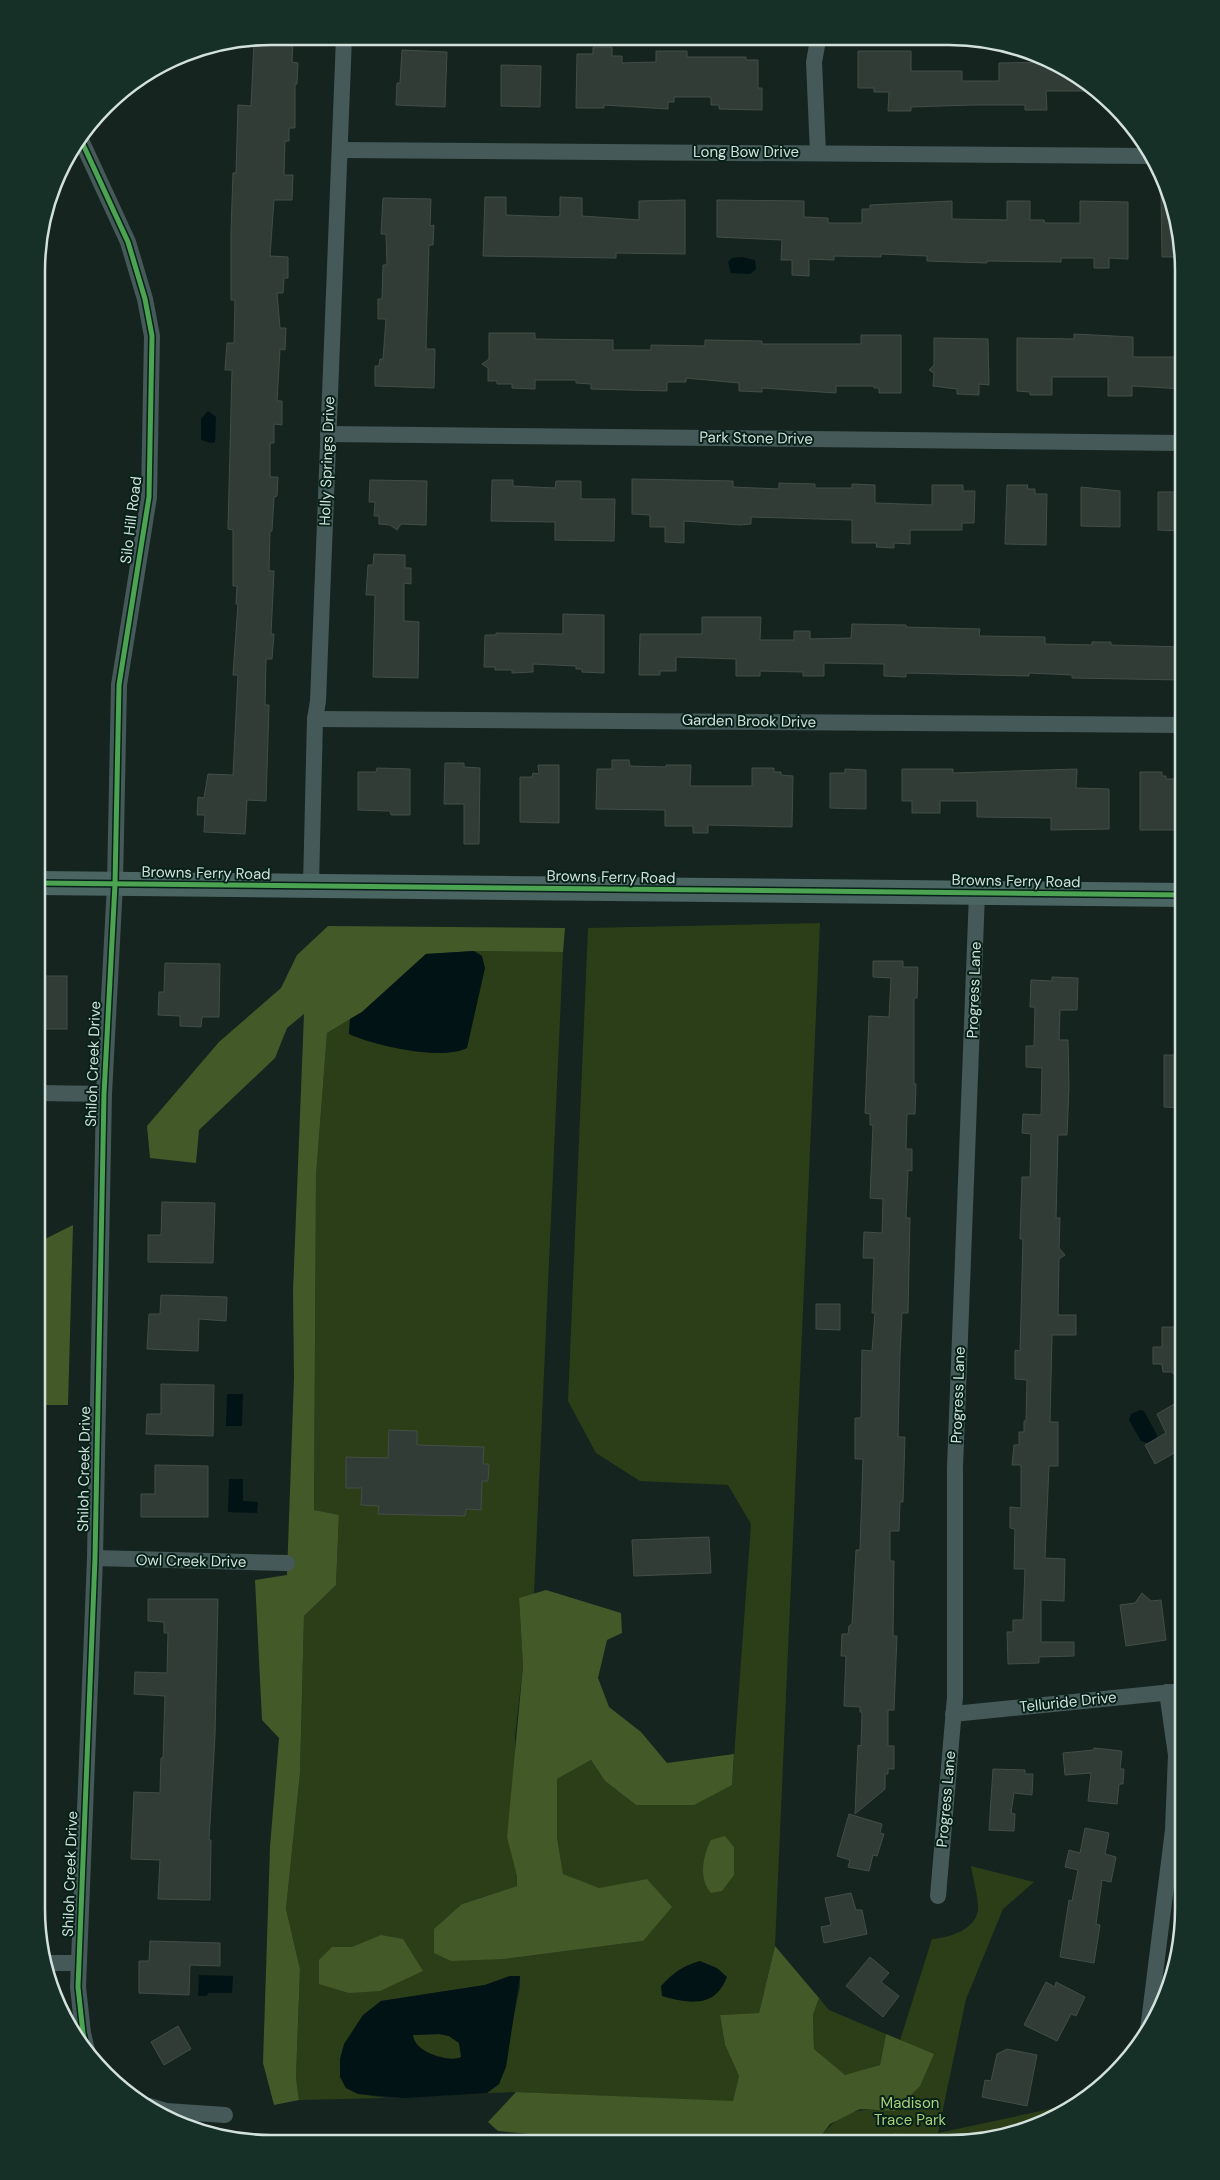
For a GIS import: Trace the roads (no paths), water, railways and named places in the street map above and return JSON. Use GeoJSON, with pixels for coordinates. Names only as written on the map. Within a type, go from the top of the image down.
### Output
{"type":"FeatureCollection","features":[{"type":"Feature","properties":{"kind":"street","name":"Holly Springs Drive"},"geometry":{"type":"LineString","coordinates":[[312,886],[315,719],[318,701],[344,45]]}},
{"type":"Feature","properties":{"kind":"street"},"geometry":{"type":"LineString","coordinates":[[817,45],[814,62],[818,153]]}},
{"type":"Feature","properties":{"kind":"street","name":"Silo Hill Road"},"geometry":{"type":"LineString","coordinates":[[83,145],[128,242],[146,299],[152,336],[149,497],[119,685],[115,884]]}},
{"type":"Feature","properties":{"kind":"street","name":"Long Bow Drive"},"geometry":{"type":"LineString","coordinates":[[340,150],[1144,156]]}},
{"type":"Feature","properties":{"kind":"street","name":"Park Stone Drive"},"geometry":{"type":"LineString","coordinates":[[328,434],[1175,443]]}},
{"type":"Feature","properties":{"kind":"street","name":"Garden Brook Drive"},"geometry":{"type":"LineString","coordinates":[[315,719],[1175,725]]}},
{"type":"Feature","properties":{"kind":"street","name":"Browns Ferry Road"},"geometry":{"type":"LineString","coordinates":[[45,883],[1175,895]]}},
{"type":"Feature","properties":{"kind":"street","name":"Shiloh Creek Drive"},"geometry":{"type":"LineString","coordinates":[[84,2036],[78,1987],[95,1558],[104,1094],[115,884]]}},
{"type":"Feature","properties":{"kind":"street","name":"Progress Lane"},"geometry":{"type":"LineString","coordinates":[[938,1896],[953,1714],[955,1468],[977,893]]}},
{"type":"Feature","properties":{"kind":"street"},"geometry":{"type":"LineString","coordinates":[[45,1093],[104,1094]]}},
{"type":"Feature","properties":{"kind":"street","name":"Owl Creek Drive"},"geometry":{"type":"LineString","coordinates":[[95,1558],[287,1563]]}},
{"type":"Feature","properties":{"kind":"street","name":"Telluride Drive"},"geometry":{"type":"LineString","coordinates":[[953,1714],[1175,1691]]}},
{"type":"Feature","properties":{"kind":"street"},"geometry":{"type":"LineString","coordinates":[[1150,2012],[1173,1830],[1175,1780]]}},
{"type":"Feature","properties":{"kind":"street"},"geometry":{"type":"LineString","coordinates":[[52,1963],[79,1963]]}},
{"type":"Feature","properties":{"kind":"street"},"geometry":{"type":"LineString","coordinates":[[170,2111],[226,2115]]}},
{"type":"Feature","properties":{"kind":"park label","name":"Madison Trace Park"},"geometry":{"type":"Point","coordinates":[910,2112]}}]}
